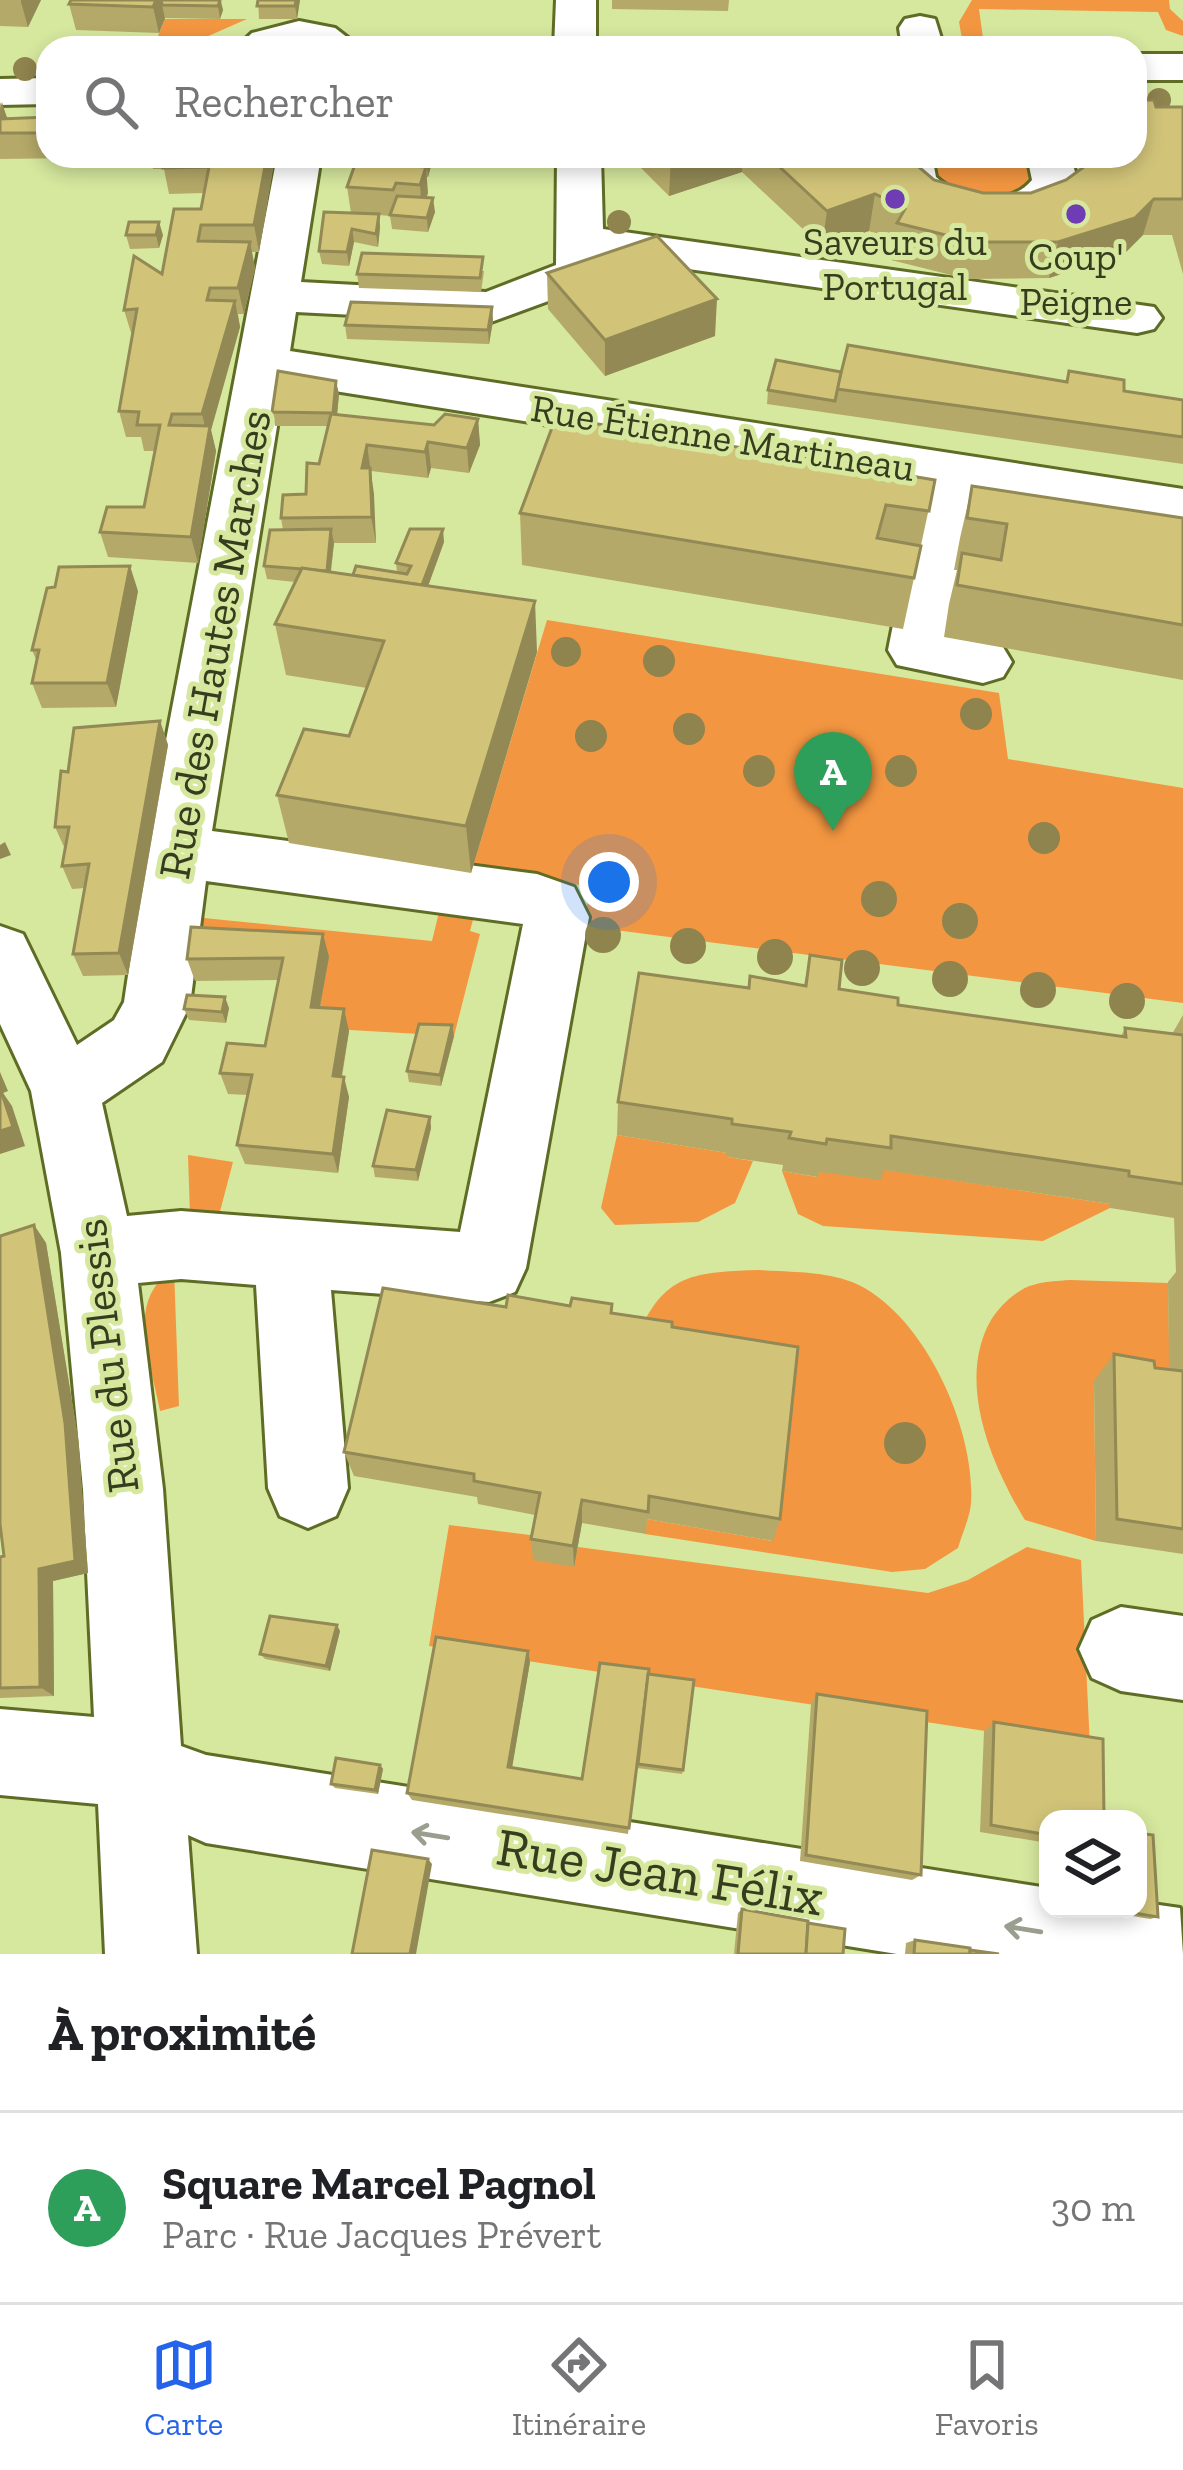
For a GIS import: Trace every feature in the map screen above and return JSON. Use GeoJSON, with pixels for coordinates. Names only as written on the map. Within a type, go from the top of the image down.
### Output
{"type":"FeatureCollection","features":[{"type":"Feature","properties":{"kind":"street"},"geometry":{"type":"LineString","coordinates":[[575,36],[576,0]]}},
{"type":"Feature","properties":{"kind":"street"},"geometry":{"type":"LineString","coordinates":[[282,36],[327,28]]}},
{"type":"Feature","properties":{"kind":"street"},"geometry":{"type":"LineString","coordinates":[[1147,67],[1183,68]]}},
{"type":"Feature","properties":{"kind":"street"},"geometry":{"type":"LineString","coordinates":[[0,92],[36,92]]}},
{"type":"Feature","properties":{"kind":"street","name":"Rue des Hautes Marches"},"geometry":{"type":"LineString","coordinates":[[64,1091],[121,1056],[150,1023],[157,1005],[177,852],[297,168]]}},
{"type":"Feature","properties":{"kind":"street"},"geometry":{"type":"LineString","coordinates":[[278,296],[503,304],[575,275],[580,269],[579,168]]}},
{"type":"Feature","properties":{"kind":"street"},"geometry":{"type":"LineString","coordinates":[[911,168],[922,190],[961,208],[986,212],[1011,211],[1047,194],[1056,182],[1056,168]]}},
{"type":"Feature","properties":{"kind":"street"},"geometry":{"type":"LineString","coordinates":[[580,240],[1137,318]]}},
{"type":"Feature","properties":{"kind":"street","name":"Rue Étienne Martineau"},"geometry":{"type":"LineString","coordinates":[[262,363],[1183,507]]}},
{"type":"Feature","properties":{"kind":"street"},"geometry":{"type":"LineString","coordinates":[[950,472],[917,650],[982,662]]}},
{"type":"Feature","properties":{"kind":"street"},"geometry":{"type":"LineString","coordinates":[[98,1252],[181,1245],[489,1268],[557,917],[551,906],[537,900],[177,852]]}},
{"type":"Feature","properties":{"kind":"street","name":"Rue du Plessis"},"geometry":{"type":"LineString","coordinates":[[0,953],[64,1091],[98,1252],[123,1489],[151,1954]]}},
{"type":"Feature","properties":{"kind":"street"},"geometry":{"type":"LineString","coordinates":[[291,1252],[308,1488]]}},
{"type":"Feature","properties":{"kind":"street"},"geometry":{"type":"LineString","coordinates":[[0,1752],[111,1762],[143,1774]]}},
{"type":"Feature","properties":{"kind":"street","name":"Rue Jean Félix"},"geometry":{"type":"LineString","coordinates":[[143,1774],[206,1799],[1180,1954]]}},
{"type":"Feature","properties":{"kind":"shaded area"},"geometry":{"type":"Polygon","coordinates":[[[972,0],[1169,0],[1170,9],[1183,21],[1183,36],[1166,30],[1158,12],[979,9],[983,36],[961,36],[959,22],[972,0]]]}},
{"type":"Feature","properties":{"kind":"shaded area"},"geometry":{"type":"Polygon","coordinates":[[[165,19],[247,19],[208,36],[158,36],[165,19]]]}},
{"type":"Feature","properties":{"kind":"shaded area"},"geometry":{"type":"Polygon","coordinates":[[[930,168],[1041,168],[1044,173],[1016,201],[938,190],[930,168]]]}},
{"type":"Feature","properties":{"kind":"shaded area"},"geometry":{"type":"Polygon","coordinates":[[[547,620],[999,693],[1008,759],[1183,788],[1183,1003],[584,926],[590,886],[471,873],[547,620]]]}},
{"type":"Feature","properties":{"kind":"shaded area"},"geometry":{"type":"Polygon","coordinates":[[[440,908],[475,912],[470,931],[480,934],[454,1036],[316,1028],[328,957],[199,949],[204,918],[432,941],[440,908]]]}},
{"type":"Feature","properties":{"kind":"shaded area"},"geometry":{"type":"Polygon","coordinates":[[[617,1135],[753,1161],[735,1203],[698,1222],[615,1225],[601,1208],[617,1135]]]}},
{"type":"Feature","properties":{"kind":"shaded area"},"geometry":{"type":"Polygon","coordinates":[[[188,1155],[233,1162],[218,1219],[190,1215],[188,1155]]]}},
{"type":"Feature","properties":{"kind":"shaded area"},"geometry":{"type":"Polygon","coordinates":[[[880,1169],[1110,1204],[1110,1208],[1043,1241],[823,1226],[798,1214],[782,1171],[817,1177],[819,1172],[880,1169]]]}},
{"type":"Feature","properties":{"kind":"shaded area"},"geometry":{"type":"Polygon","coordinates":[[[174,1269],[179,1406],[160,1411],[147,1353],[145,1315],[149,1297],[174,1269]]]}},
{"type":"Feature","properties":{"kind":"shaded area"},"geometry":{"type":"Polygon","coordinates":[[[759,1270],[830,1276],[878,1297],[901,1318],[940,1376],[964,1441],[971,1503],[958,1548],[925,1569],[892,1572],[645,1534],[647,1519],[772,1541],[634,1345],[655,1304],[680,1282],[714,1273],[759,1270]]]}},
{"type":"Feature","properties":{"kind":"shaded area"},"geometry":{"type":"Polygon","coordinates":[[[1070,1280],[1168,1283],[1170,1399],[1094,1382],[1096,1541],[1025,1520],[990,1448],[977,1395],[981,1344],[999,1309],[1027,1287],[1070,1280]]]}},
{"type":"Feature","properties":{"kind":"shaded area"},"geometry":{"type":"Polygon","coordinates":[[[449,1525],[538,1536],[573,1566],[578,1547],[928,1593],[968,1580],[1027,1547],[1081,1560],[1090,1747],[429,1646],[449,1525]]]}},
{"type":"Feature","properties":{"kind":"building"},"geometry":{"type":"Polygon","coordinates":[[[71,0],[156,0],[153,7],[69,4],[71,0]]]}},
{"type":"Feature","properties":{"kind":"building"},"geometry":{"type":"Polygon","coordinates":[[[161,0],[220,0],[218,6],[162,5],[161,0]]]}},
{"type":"Feature","properties":{"kind":"building"},"geometry":{"type":"Polygon","coordinates":[[[258,0],[296,0],[295,6],[257,6],[258,0]]]}},
{"type":"Feature","properties":{"kind":"building"},"geometry":{"type":"Polygon","coordinates":[[[1147,100],[1154,100],[1156,107],[1183,107],[1183,199],[1154,199],[1135,218],[1058,242],[974,242],[897,223],[905,209],[875,194],[827,211],[781,168],[920,168],[934,180],[983,193],[1031,193],[1066,180],[1082,168],[1147,168],[1147,100]]]}},
{"type":"Feature","properties":{"kind":"building"},"geometry":{"type":"Polygon","coordinates":[[[36,118],[36,133],[0,133],[0,119],[36,118]]]}},
{"type":"Feature","properties":{"kind":"building"},"geometry":{"type":"Polygon","coordinates":[[[209,168],[265,168],[254,225],[201,225],[198,241],[250,242],[238,288],[210,288],[207,300],[235,301],[202,414],[172,414],[169,425],[210,426],[191,537],[100,532],[107,507],[144,507],[160,425],[137,425],[139,412],[119,411],[137,309],[124,310],[134,256],[162,274],[174,209],[201,209],[209,168]]]}},
{"type":"Feature","properties":{"kind":"building"},"geometry":{"type":"Polygon","coordinates":[[[354,168],[426,168],[420,185],[396,183],[393,190],[347,187],[354,168]]]}},
{"type":"Feature","properties":{"kind":"building"},"geometry":{"type":"Polygon","coordinates":[[[397,196],[433,198],[427,218],[390,215],[397,196]]]}},
{"type":"Feature","properties":{"kind":"building"},"geometry":{"type":"Polygon","coordinates":[[[324,212],[379,214],[376,234],[352,229],[347,252],[319,251],[324,212]]]}},
{"type":"Feature","properties":{"kind":"building"},"geometry":{"type":"Polygon","coordinates":[[[129,222],[159,222],[156,235],[126,235],[129,222]]]}},
{"type":"Feature","properties":{"kind":"building"},"geometry":{"type":"Polygon","coordinates":[[[657,236],[717,299],[605,340],[547,273],[657,236]]]}},
{"type":"Feature","properties":{"kind":"building"},"geometry":{"type":"Polygon","coordinates":[[[362,253],[483,257],[480,278],[357,274],[362,253]]]}},
{"type":"Feature","properties":{"kind":"building"},"geometry":{"type":"Polygon","coordinates":[[[351,302],[492,307],[488,330],[345,325],[351,302]]]}},
{"type":"Feature","properties":{"kind":"building"},"geometry":{"type":"Polygon","coordinates":[[[848,345],[1067,382],[1069,371],[1124,380],[1124,391],[1183,400],[1183,437],[837,389],[848,345]]]}},
{"type":"Feature","properties":{"kind":"building"},"geometry":{"type":"Polygon","coordinates":[[[776,360],[841,372],[835,401],[768,390],[776,360]]]}},
{"type":"Feature","properties":{"kind":"building"},"geometry":{"type":"Polygon","coordinates":[[[278,371],[336,381],[333,413],[272,412],[278,371]]]}},
{"type":"Feature","properties":{"kind":"building"},"geometry":{"type":"Polygon","coordinates":[[[331,414],[434,425],[445,414],[478,419],[467,448],[428,442],[425,452],[367,445],[362,468],[370,468],[372,517],[281,518],[283,495],[306,494],[307,463],[319,464],[331,414]]]}},
{"type":"Feature","properties":{"kind":"building"},"geometry":{"type":"Polygon","coordinates":[[[556,417],[935,480],[929,511],[886,505],[877,538],[921,546],[914,578],[520,513],[556,417]]]}},
{"type":"Feature","properties":{"kind":"building"},"geometry":{"type":"Polygon","coordinates":[[[972,486],[1183,518],[1183,625],[957,585],[962,553],[1001,560],[1007,524],[967,518],[972,486]]]}},
{"type":"Feature","properties":{"kind":"building"},"geometry":{"type":"Polygon","coordinates":[[[331,529],[327,571],[264,566],[270,530],[331,529]]]}},
{"type":"Feature","properties":{"kind":"building"},"geometry":{"type":"Polygon","coordinates":[[[410,529],[443,529],[422,585],[353,575],[356,566],[407,574],[411,566],[396,563],[410,529]]]}},
{"type":"Feature","properties":{"kind":"building"},"geometry":{"type":"Polygon","coordinates":[[[130,566],[107,683],[32,683],[39,650],[32,650],[47,588],[55,587],[59,567],[130,566]]]}},
{"type":"Feature","properties":{"kind":"building"},"geometry":{"type":"Polygon","coordinates":[[[302,568],[535,601],[466,826],[277,795],[304,729],[349,736],[384,641],[275,624],[302,568]]]}},
{"type":"Feature","properties":{"kind":"building"},"geometry":{"type":"Polygon","coordinates":[[[160,721],[119,953],[73,954],[89,864],[62,866],[69,827],[55,827],[61,771],[68,772],[74,728],[160,721]]]}},
{"type":"Feature","properties":{"kind":"building"},"geometry":{"type":"Polygon","coordinates":[[[191,927],[323,934],[311,1007],[344,1009],[333,1076],[344,1077],[333,1154],[237,1145],[252,1075],[220,1073],[227,1043],[265,1046],[283,958],[187,959],[191,927]]]}},
{"type":"Feature","properties":{"kind":"building"},"geometry":{"type":"Polygon","coordinates":[[[810,955],[842,960],[839,989],[898,998],[898,1005],[1126,1037],[1125,1028],[1183,1035],[1183,1184],[1129,1176],[1129,1171],[891,1136],[891,1148],[827,1139],[826,1144],[789,1138],[791,1132],[732,1124],[732,1119],[618,1102],[639,973],[749,988],[750,976],[806,986],[810,955]]]}},
{"type":"Feature","properties":{"kind":"building"},"geometry":{"type":"Polygon","coordinates":[[[187,995],[225,997],[222,1012],[184,1009],[187,995]]]}},
{"type":"Feature","properties":{"kind":"building"},"geometry":{"type":"Polygon","coordinates":[[[419,1024],[452,1025],[440,1075],[407,1071],[419,1024]]]}},
{"type":"Feature","properties":{"kind":"building"},"geometry":{"type":"Polygon","coordinates":[[[0,1088],[13,1127],[0,1131],[0,1088]]]}},
{"type":"Feature","properties":{"kind":"building"},"geometry":{"type":"Polygon","coordinates":[[[387,1110],[430,1117],[416,1170],[373,1166],[387,1110]]]}},
{"type":"Feature","properties":{"kind":"building"},"geometry":{"type":"Polygon","coordinates":[[[34,1225],[65,1423],[75,1561],[39,1569],[40,1687],[0,1688],[0,1557],[4,1556],[0,1236],[34,1225]]]}},
{"type":"Feature","properties":{"kind":"building"},"geometry":{"type":"Polygon","coordinates":[[[383,1288],[506,1307],[508,1295],[570,1306],[572,1298],[612,1304],[611,1313],[672,1322],[672,1327],[798,1347],[780,1519],[649,1496],[648,1512],[582,1500],[573,1546],[531,1539],[540,1493],[474,1481],[474,1474],[344,1452],[383,1288]]]}},
{"type":"Feature","properties":{"kind":"building"},"geometry":{"type":"Polygon","coordinates":[[[1114,1354],[1154,1361],[1155,1368],[1183,1371],[1183,1529],[1117,1519],[1114,1354]]]}},
{"type":"Feature","properties":{"kind":"building"},"geometry":{"type":"Polygon","coordinates":[[[270,1616],[337,1625],[326,1666],[260,1654],[270,1616]]]}},
{"type":"Feature","properties":{"kind":"building"},"geometry":{"type":"Polygon","coordinates":[[[436,1637],[528,1651],[508,1767],[582,1779],[600,1663],[649,1669],[629,1828],[407,1793],[436,1637]]]}},
{"type":"Feature","properties":{"kind":"building"},"geometry":{"type":"Polygon","coordinates":[[[648,1674],[694,1680],[683,1770],[638,1764],[648,1674]]]}},
{"type":"Feature","properties":{"kind":"building"},"geometry":{"type":"Polygon","coordinates":[[[817,1694],[927,1711],[921,1875],[806,1855],[817,1694]]]}},
{"type":"Feature","properties":{"kind":"building"},"geometry":{"type":"Polygon","coordinates":[[[994,1722],[1103,1739],[1104,1810],[1039,1810],[1039,1833],[991,1825],[994,1722]]]}},
{"type":"Feature","properties":{"kind":"building"},"geometry":{"type":"Polygon","coordinates":[[[336,1758],[380,1765],[375,1790],[331,1784],[336,1758]]]}},
{"type":"Feature","properties":{"kind":"building"},"geometry":{"type":"Polygon","coordinates":[[[1147,1834],[1153,1835],[1158,1917],[1147,1915],[1147,1834]]]}},
{"type":"Feature","properties":{"kind":"building"},"geometry":{"type":"Polygon","coordinates":[[[372,1850],[428,1859],[410,1954],[352,1954],[372,1850]]]}},
{"type":"Feature","properties":{"kind":"building"},"geometry":{"type":"Polygon","coordinates":[[[742,1909],[808,1921],[806,1954],[738,1954],[742,1909]]]}},
{"type":"Feature","properties":{"kind":"building"},"geometry":{"type":"Polygon","coordinates":[[[808,1923],[845,1929],[843,1954],[806,1954],[808,1923]]]}},
{"type":"Feature","properties":{"kind":"building"},"geometry":{"type":"Polygon","coordinates":[[[915,1940],[970,1948],[970,1954],[914,1954],[915,1940]]]}},
{"type":"Feature","properties":{"kind":"place","name":"Saveurs du Portugal"},"geometry":{"type":"Point","coordinates":[895,199]}},
{"type":"Feature","properties":{"kind":"place","name":"Coup' Peigne"},"geometry":{"type":"Point","coordinates":[1076,214]}},
{"type":"Feature","properties":{"kind":"place","name":"Square Marcel Pagnol"},"geometry":{"type":"Point","coordinates":[833,831]}}]}
